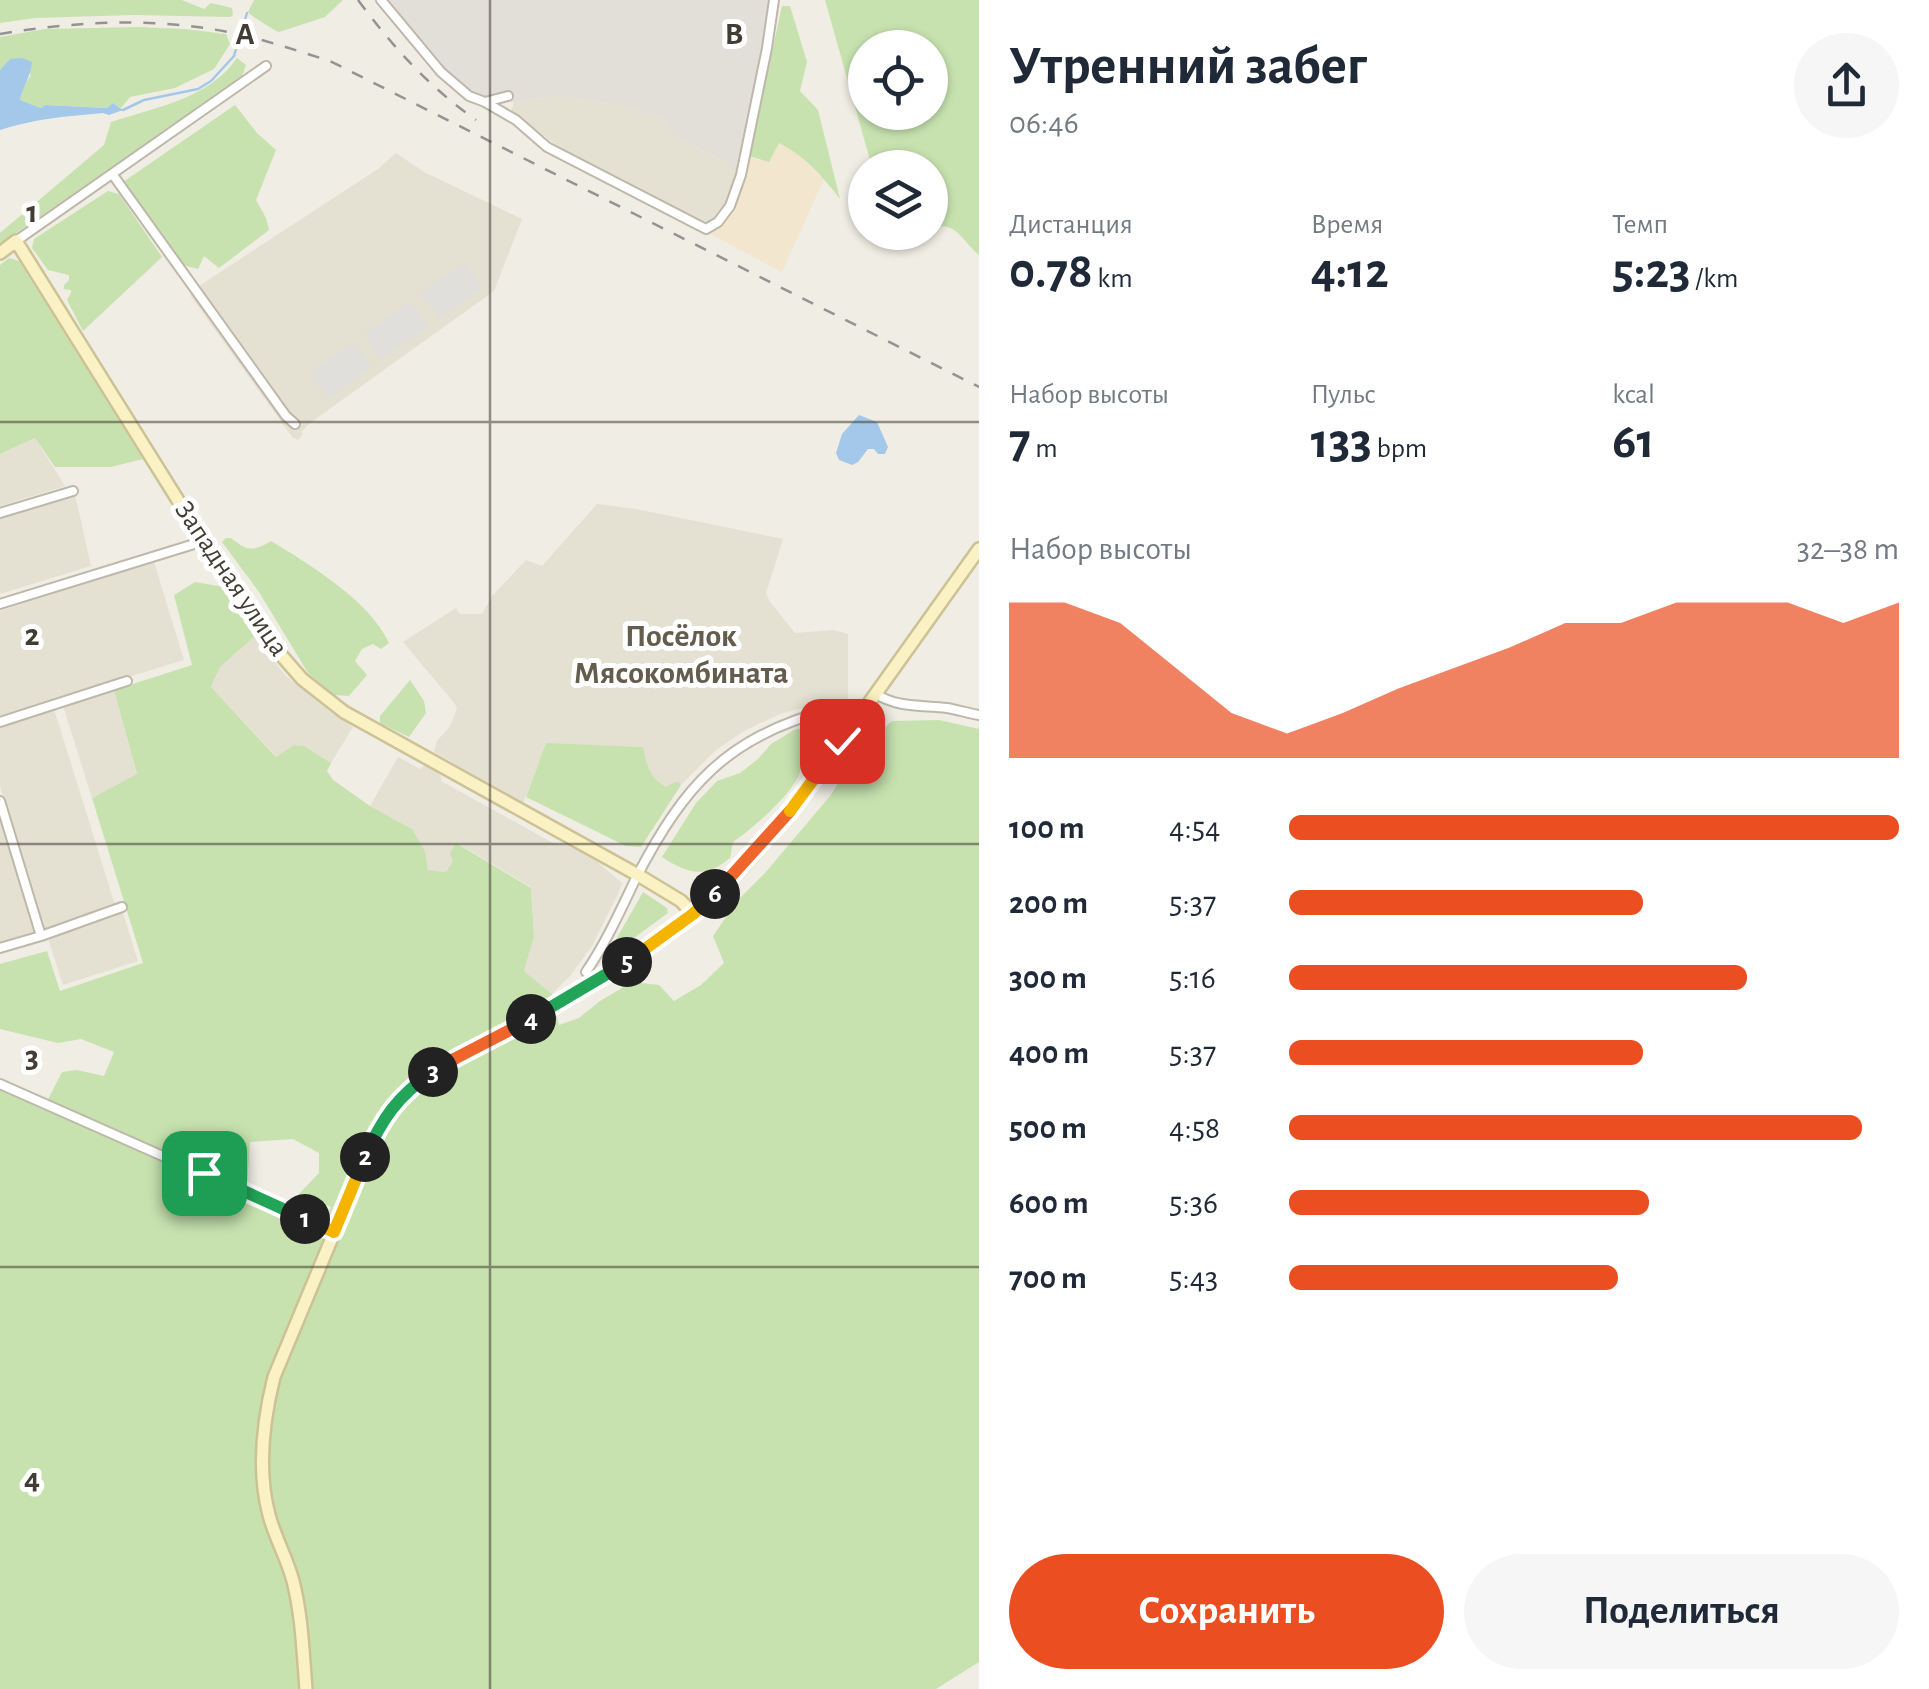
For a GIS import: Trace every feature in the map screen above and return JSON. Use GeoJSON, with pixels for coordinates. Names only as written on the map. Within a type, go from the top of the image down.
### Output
{"type":"FeatureCollection","features":[{"type":"Feature","properties":{"kind":"main road"},"geometry":{"type":"LineString","coordinates":[[0,252],[16,241]]}},
{"type":"Feature","properties":{"kind":"main road","name":"Западная улица"},"geometry":{"type":"LineString","coordinates":[[16,241],[228,582],[279,655],[344,712],[638,875],[681,901],[693,914]]}},
{"type":"Feature","properties":{"kind":"main road"},"geometry":{"type":"LineString","coordinates":[[306,1689],[293,1581],[269,1514],[263,1444],[266,1410],[274,1376],[379,1125],[396,1102],[421,1080],[624,964],[693,914],[733,876],[808,788],[979,549]]}},
{"type":"Feature","properties":{"kind":"street"},"geometry":{"type":"LineString","coordinates":[[381,0],[441,72],[469,96],[516,120],[558,154],[706,229],[718,222],[730,206],[741,175],[774,0]]}},
{"type":"Feature","properties":{"kind":"street"},"geometry":{"type":"LineString","coordinates":[[16,241],[266,66]]}},
{"type":"Feature","properties":{"kind":"street"},"geometry":{"type":"LineString","coordinates":[[485,102],[508,96]]}},
{"type":"Feature","properties":{"kind":"street"},"geometry":{"type":"LineString","coordinates":[[113,175],[294,424]]}},
{"type":"Feature","properties":{"kind":"street"},"geometry":{"type":"LineString","coordinates":[[0,513],[73,491]]}},
{"type":"Feature","properties":{"kind":"street"},"geometry":{"type":"LineString","coordinates":[[0,604],[204,541]]}},
{"type":"Feature","properties":{"kind":"street"},"geometry":{"type":"LineString","coordinates":[[0,722],[127,681]]}},
{"type":"Feature","properties":{"kind":"street"},"geometry":{"type":"LineString","coordinates":[[876,694],[901,705],[949,708],[979,716]]}},
{"type":"Feature","properties":{"kind":"street"},"geometry":{"type":"LineString","coordinates":[[586,972],[669,818],[692,787],[719,761],[761,734],[827,710]]}},
{"type":"Feature","properties":{"kind":"street"},"geometry":{"type":"LineString","coordinates":[[0,802],[41,936]]}},
{"type":"Feature","properties":{"kind":"street"},"geometry":{"type":"LineString","coordinates":[[0,948],[122,907]]}},
{"type":"Feature","properties":{"kind":"street"},"geometry":{"type":"LineString","coordinates":[[0,1084],[334,1232]]}},
{"type":"Feature","properties":{"kind":"shaded area"},"geometry":{"type":"Polygon","coordinates":[[[387,0],[770,0],[737,173],[720,159],[674,137],[665,119],[618,105],[559,96],[514,102],[470,93],[444,69],[387,0]]]}},
{"type":"Feature","properties":{"kind":"shaded area"},"geometry":{"type":"Polygon","coordinates":[[[559,96],[618,105],[665,119],[674,137],[720,159],[737,173],[724,209],[708,223],[672,209],[559,147],[511,111],[514,102],[559,96]]]}},
{"type":"Feature","properties":{"kind":"shaded area"},"geometry":{"type":"Polygon","coordinates":[[[778,143],[795,151],[824,179],[782,272],[708,233],[722,225],[730,214],[749,156],[759,160],[778,143]]]}},
{"type":"Feature","properties":{"kind":"shaded area"},"geometry":{"type":"Polygon","coordinates":[[[396,153],[424,172],[522,219],[494,291],[310,423],[298,440],[292,437],[190,295],[396,153]]]}},
{"type":"Feature","properties":{"kind":"shaded area"},"geometry":{"type":"Polygon","coordinates":[[[465,263],[482,288],[439,319],[421,293],[465,263]]]}},
{"type":"Feature","properties":{"kind":"shaded area"},"geometry":{"type":"Polygon","coordinates":[[[410,302],[428,326],[381,359],[364,334],[410,302]]]}},
{"type":"Feature","properties":{"kind":"shaded area"},"geometry":{"type":"Polygon","coordinates":[[[354,342],[371,366],[329,398],[310,373],[354,342]]]}},
{"type":"Feature","properties":{"kind":"shaded area"},"geometry":{"type":"Polygon","coordinates":[[[35,438],[65,486],[0,506],[0,454],[35,438]]]}},
{"type":"Feature","properties":{"kind":"shaded area"},"geometry":{"type":"Polygon","coordinates":[[[75,494],[91,566],[0,594],[0,517],[75,494]]]}},
{"type":"Feature","properties":{"kind":"shaded area"},"geometry":{"type":"Polygon","coordinates":[[[597,504],[783,539],[766,593],[795,633],[833,630],[848,634],[848,699],[780,714],[744,731],[716,750],[681,785],[679,782],[666,787],[648,772],[643,747],[546,744],[523,803],[434,752],[457,709],[403,642],[456,608],[460,614],[482,614],[493,595],[526,560],[542,566],[597,504]]]}},
{"type":"Feature","properties":{"kind":"shaded area"},"geometry":{"type":"Polygon","coordinates":[[[154,562],[184,660],[0,716],[0,611],[154,562]]]}},
{"type":"Feature","properties":{"kind":"shaded area"},"geometry":{"type":"Polygon","coordinates":[[[254,637],[286,676],[353,727],[331,763],[304,746],[294,745],[277,757],[211,687],[220,667],[254,637]]]}},
{"type":"Feature","properties":{"kind":"shaded area"},"geometry":{"type":"Polygon","coordinates":[[[114,690],[137,775],[92,798],[63,706],[114,690]]]}},
{"type":"Feature","properties":{"kind":"shaded area"},"geometry":{"type":"Polygon","coordinates":[[[54,709],[115,905],[43,930],[0,786],[0,726],[54,709]]]}},
{"type":"Feature","properties":{"kind":"shaded area"},"geometry":{"type":"Polygon","coordinates":[[[398,757],[420,769],[426,764],[438,771],[441,781],[553,843],[569,846],[594,859],[622,883],[592,946],[552,994],[524,971],[534,937],[531,887],[457,843],[446,872],[428,870],[425,851],[412,829],[370,806],[398,757]]]}},
{"type":"Feature","properties":{"kind":"shaded area"},"geometry":{"type":"Polygon","coordinates":[[[0,816],[36,934],[0,944],[0,816]]]}},
{"type":"Feature","properties":{"kind":"shaded area"},"geometry":{"type":"Polygon","coordinates":[[[122,910],[138,961],[63,985],[46,932],[122,910]]]}},
{"type":"Feature","properties":{"kind":"green space"},"geometry":{"type":"Polygon","coordinates":[[[0,0],[182,0],[204,9],[211,3],[232,8],[233,15],[35,18],[0,23],[0,0]]]}},
{"type":"Feature","properties":{"kind":"green space"},"geometry":{"type":"Polygon","coordinates":[[[254,0],[343,0],[325,17],[279,32],[248,12],[254,0]]]}},
{"type":"Feature","properties":{"kind":"green space"},"geometry":{"type":"Polygon","coordinates":[[[825,0],[979,0],[979,255],[948,228],[948,150],[867,150],[862,130],[948,130],[948,30],[848,30],[848,82],[825,0]]]}},
{"type":"Feature","properties":{"kind":"green space"},"geometry":{"type":"Polygon","coordinates":[[[782,6],[790,6],[807,62],[800,91],[818,110],[840,199],[812,167],[779,143],[769,162],[749,156],[782,6]]]}},
{"type":"Feature","properties":{"kind":"green space"},"geometry":{"type":"Polygon","coordinates":[[[137,27],[226,34],[230,44],[214,69],[175,88],[130,97],[121,108],[113,103],[108,108],[41,108],[20,100],[31,75],[10,59],[0,70],[0,37],[45,29],[137,27]]]}},
{"type":"Feature","properties":{"kind":"green space"},"geometry":{"type":"Polygon","coordinates":[[[237,58],[246,65],[241,79],[0,244],[0,233],[104,145],[111,122],[197,92],[237,58]]]}},
{"type":"Feature","properties":{"kind":"green space"},"geometry":{"type":"Polygon","coordinates":[[[235,105],[276,150],[256,200],[269,230],[219,268],[204,256],[198,269],[183,265],[123,182],[235,105]]]}},
{"type":"Feature","properties":{"kind":"green space"},"geometry":{"type":"Polygon","coordinates":[[[108,191],[119,194],[162,257],[83,331],[67,300],[71,290],[64,289],[69,275],[48,270],[32,248],[34,239],[108,191]]]}},
{"type":"Feature","properties":{"kind":"green space"},"geometry":{"type":"Polygon","coordinates":[[[9,258],[19,261],[143,459],[111,467],[55,467],[35,438],[0,454],[0,265],[9,258]]]}},
{"type":"Feature","properties":{"kind":"green space"},"geometry":{"type":"Polygon","coordinates":[[[226,538],[250,549],[271,541],[337,585],[380,628],[389,643],[381,649],[373,644],[362,649],[355,661],[367,675],[349,696],[334,695],[308,673],[259,592],[222,542],[226,538]]]}},
{"type":"Feature","properties":{"kind":"green space"},"geometry":{"type":"Polygon","coordinates":[[[195,582],[224,587],[254,637],[220,667],[211,687],[276,757],[294,745],[304,746],[331,763],[327,771],[333,780],[412,829],[425,851],[428,870],[446,872],[453,861],[450,853],[456,843],[531,888],[534,937],[524,971],[552,994],[559,1025],[579,1018],[632,982],[659,985],[674,1001],[701,985],[724,963],[713,936],[737,901],[830,796],[859,751],[892,721],[939,720],[979,729],[979,1662],[936,1689],[0,1689],[0,1090],[43,1109],[62,1072],[77,1070],[104,1076],[114,1052],[81,1039],[58,1043],[0,1029],[0,964],[47,951],[60,991],[143,963],[92,798],[137,774],[114,690],[192,665],[174,595],[195,582]],[[293,1139],[250,1142],[246,1201],[320,1235],[331,1207],[298,1195],[319,1173],[319,1153],[293,1139]]]}},
{"type":"Feature","properties":{"kind":"green space"},"geometry":{"type":"Polygon","coordinates":[[[410,680],[424,701],[426,713],[409,737],[380,723],[380,716],[410,680]]]}},
{"type":"Feature","properties":{"kind":"green space"},"geometry":{"type":"Polygon","coordinates":[[[814,725],[820,729],[817,740],[803,748],[796,781],[771,810],[733,842],[730,858],[712,869],[696,872],[662,857],[696,803],[717,781],[740,773],[771,744],[794,730],[814,725]]]}},
{"type":"Feature","properties":{"kind":"green space"},"geometry":{"type":"Polygon","coordinates":[[[546,743],[643,747],[656,779],[666,787],[675,782],[681,785],[641,847],[626,846],[526,797],[546,743]]]}},
{"type":"Feature","properties":{"kind":"green space"},"geometry":{"type":"Polygon","coordinates":[[[643,892],[667,908],[668,913],[605,959],[643,892]]]}},
{"type":"Feature","properties":{"kind":"water"},"geometry":{"type":"Polygon","coordinates":[[[10,59],[32,62],[20,100],[41,108],[107,108],[113,103],[123,110],[0,130],[0,70],[10,59]]]}},
{"type":"Feature","properties":{"kind":"water"},"geometry":{"type":"Polygon","coordinates":[[[859,415],[877,422],[888,447],[885,454],[868,449],[852,465],[839,460],[836,453],[842,434],[859,415]]]}},
{"type":"Feature","properties":{"kind":"waterway"},"geometry":{"type":"LineString","coordinates":[[123,110],[144,100],[198,89],[211,81],[234,56],[247,13]]}},
{"type":"Feature","properties":{"kind":"railway"},"geometry":{"type":"LineString","coordinates":[[358,0],[412,65],[476,120]]}},
{"type":"Feature","properties":{"kind":"railway"},"geometry":{"type":"LineString","coordinates":[[0,34],[87,24],[175,25],[245,36],[330,61],[979,387]]}},
{"type":"Feature","properties":{"kind":"district","name":"Посёлок Мясокомбината"},"geometry":{"type":"Point","coordinates":[681,654]}},
{"type":"Feature","properties":{"kind":"route"},"geometry":{"type":"LineString","coordinates":[[204,1173],[334,1232],[379,1125],[396,1102],[456,1058],[624,964],[693,914],[753,854],[842,741]]}}]}
